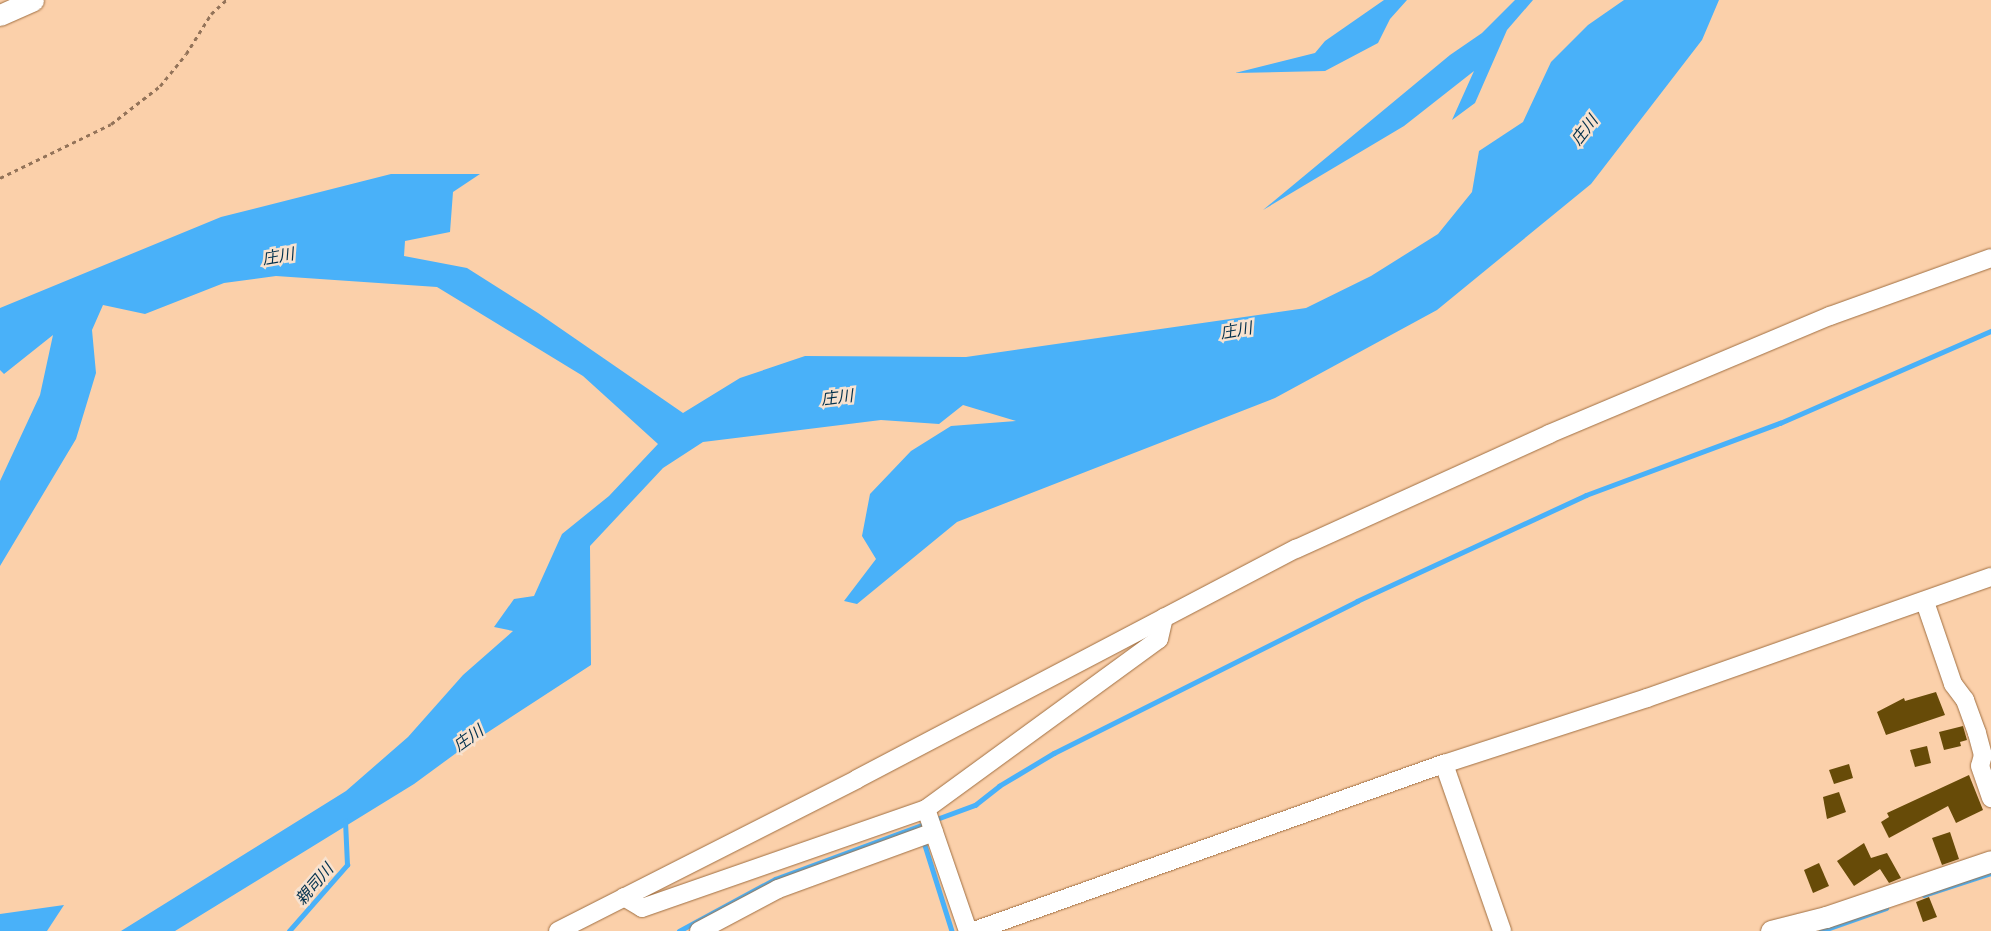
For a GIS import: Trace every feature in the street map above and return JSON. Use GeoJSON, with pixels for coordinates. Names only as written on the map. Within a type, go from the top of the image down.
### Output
{"type":"FeatureCollection","features":[{"type":"Feature","properties":{"kind":"street"},"geometry":{"type":"LineString","coordinates":[[0,16],[33,0]]}},
{"type":"Feature","properties":{"kind":"street"},"geometry":{"type":"LineString","coordinates":[[558,931],[857,779],[1296,549],[1549,434],[1830,316],[1991,258]]}},
{"type":"Feature","properties":{"kind":"street"},"geometry":{"type":"LineString","coordinates":[[974,931],[1444,764],[1925,602],[1991,577]]}},
{"type":"Feature","properties":{"kind":"street"},"geometry":{"type":"LineString","coordinates":[[1925,602],[1953,684],[1965,700],[1977,733],[1983,755],[1980,766],[1991,798]]}},
{"type":"Feature","properties":{"kind":"street"},"geometry":{"type":"LineString","coordinates":[[624,897],[642,908],[926,809],[1159,639],[1164,618]]}},
{"type":"Feature","properties":{"kind":"street"},"geometry":{"type":"LineString","coordinates":[[1444,764],[1502,931]]}},
{"type":"Feature","properties":{"kind":"street"},"geometry":{"type":"LineString","coordinates":[[926,809],[968,931]]}},
{"type":"Feature","properties":{"kind":"street"},"geometry":{"type":"LineString","coordinates":[[699,931],[778,889],[934,832]]}},
{"type":"Feature","properties":{"kind":"street"},"geometry":{"type":"LineString","coordinates":[[1771,931],[1826,917],[1991,861]]}},
{"type":"Feature","properties":{"kind":"path"},"geometry":{"type":"LineString","coordinates":[[0,178],[110,124],[160,86],[186,54],[211,14],[226,0]]}},
{"type":"Feature","properties":{"kind":"water"},"geometry":{"type":"Polygon","coordinates":[[[1384,0],[1407,0],[1390,19],[1378,43],[1325,71],[1235,73],[1315,53],[1325,41],[1384,0]]]}},
{"type":"Feature","properties":{"kind":"water"},"geometry":{"type":"Polygon","coordinates":[[[1515,0],[1533,0],[1507,30],[1475,103],[1452,120],[1474,71],[1404,126],[1263,210],[1450,55],[1482,33],[1515,0]]]}},
{"type":"Feature","properties":{"kind":"water","name":"庄川"},"geometry":{"type":"Polygon","coordinates":[[[1624,0],[1719,0],[1702,40],[1591,184],[1437,310],[1275,398],[957,522],[857,604],[844,601],[876,559],[862,536],[870,494],[911,451],[951,426],[1016,421],[963,405],[939,424],[881,420],[703,442],[663,468],[590,546],[591,665],[459,751],[414,784],[175,931],[121,931],[346,791],[408,737],[463,675],[513,631],[494,627],[514,599],[534,596],[562,534],[609,496],[658,444],[583,376],[437,287],[276,276],[224,283],[145,314],[103,305],[92,330],[96,373],[76,439],[0,566],[0,481],[40,395],[53,335],[4,374],[0,370],[0,308],[221,217],[391,174],[480,174],[453,192],[450,232],[405,241],[404,256],[467,268],[538,313],[683,413],[740,378],[805,356],[966,357],[1306,308],[1371,276],[1438,234],[1472,192],[1479,151],[1523,122],[1551,62],[1588,25],[1624,0]]]}},
{"type":"Feature","properties":{"kind":"water"},"geometry":{"type":"Polygon","coordinates":[[[64,905],[47,931],[0,931],[0,914],[64,905]]]}},
{"type":"Feature","properties":{"kind":"building"},"geometry":{"type":"Polygon","coordinates":[[[1936,692],[1945,715],[1886,735],[1877,712],[1904,698],[1905,701],[1936,692]]]}},
{"type":"Feature","properties":{"kind":"building"},"geometry":{"type":"Polygon","coordinates":[[[1963,726],[1967,740],[1960,742],[1961,746],[1944,750],[1939,732],[1963,726]]]}},
{"type":"Feature","properties":{"kind":"building"},"geometry":{"type":"Polygon","coordinates":[[[1927,746],[1931,763],[1915,767],[1910,750],[1927,746]]]}},
{"type":"Feature","properties":{"kind":"building"},"geometry":{"type":"Polygon","coordinates":[[[1849,764],[1853,778],[1834,784],[1829,770],[1849,764]]]}},
{"type":"Feature","properties":{"kind":"building"},"geometry":{"type":"Polygon","coordinates":[[[1969,775],[1983,810],[1956,823],[1948,806],[1889,838],[1881,822],[1889,817],[1887,813],[1969,775]]]}},
{"type":"Feature","properties":{"kind":"building"},"geometry":{"type":"Polygon","coordinates":[[[1839,792],[1846,812],[1827,819],[1823,797],[1839,792]]]}},
{"type":"Feature","properties":{"kind":"building"},"geometry":{"type":"Polygon","coordinates":[[[1950,832],[1959,859],[1942,865],[1932,838],[1950,832]]]}},
{"type":"Feature","properties":{"kind":"building"},"geometry":{"type":"Polygon","coordinates":[[[1864,843],[1871,858],[1887,853],[1901,878],[1889,883],[1880,869],[1854,886],[1837,861],[1864,843]]]}},
{"type":"Feature","properties":{"kind":"building"},"geometry":{"type":"Polygon","coordinates":[[[1819,863],[1829,886],[1813,893],[1804,870],[1819,863]]]}},
{"type":"Feature","properties":{"kind":"building"},"geometry":{"type":"Polygon","coordinates":[[[1929,897],[1937,917],[1923,922],[1916,902],[1929,897]]]}},
{"type":"Feature","properties":{"kind":"waterway"},"geometry":{"type":"LineString","coordinates":[[934,820],[975,805],[999,786],[1054,753],[1357,601],[1586,495],[1780,423],[1991,331]]}},
{"type":"Feature","properties":{"kind":"waterway","name":"親司川"},"geometry":{"type":"LineString","coordinates":[[289,931],[347,865],[345,821]]}},
{"type":"Feature","properties":{"kind":"waterway"},"geometry":{"type":"LineString","coordinates":[[679,931],[775,879],[927,823]]}},
{"type":"Feature","properties":{"kind":"waterway"},"geometry":{"type":"LineString","coordinates":[[923,839],[952,931]]}},
{"type":"Feature","properties":{"kind":"waterway"},"geometry":{"type":"LineString","coordinates":[[1924,895],[1991,873]]}},
{"type":"Feature","properties":{"kind":"waterway"},"geometry":{"type":"LineString","coordinates":[[1821,931],[1886,908]]}}]}
